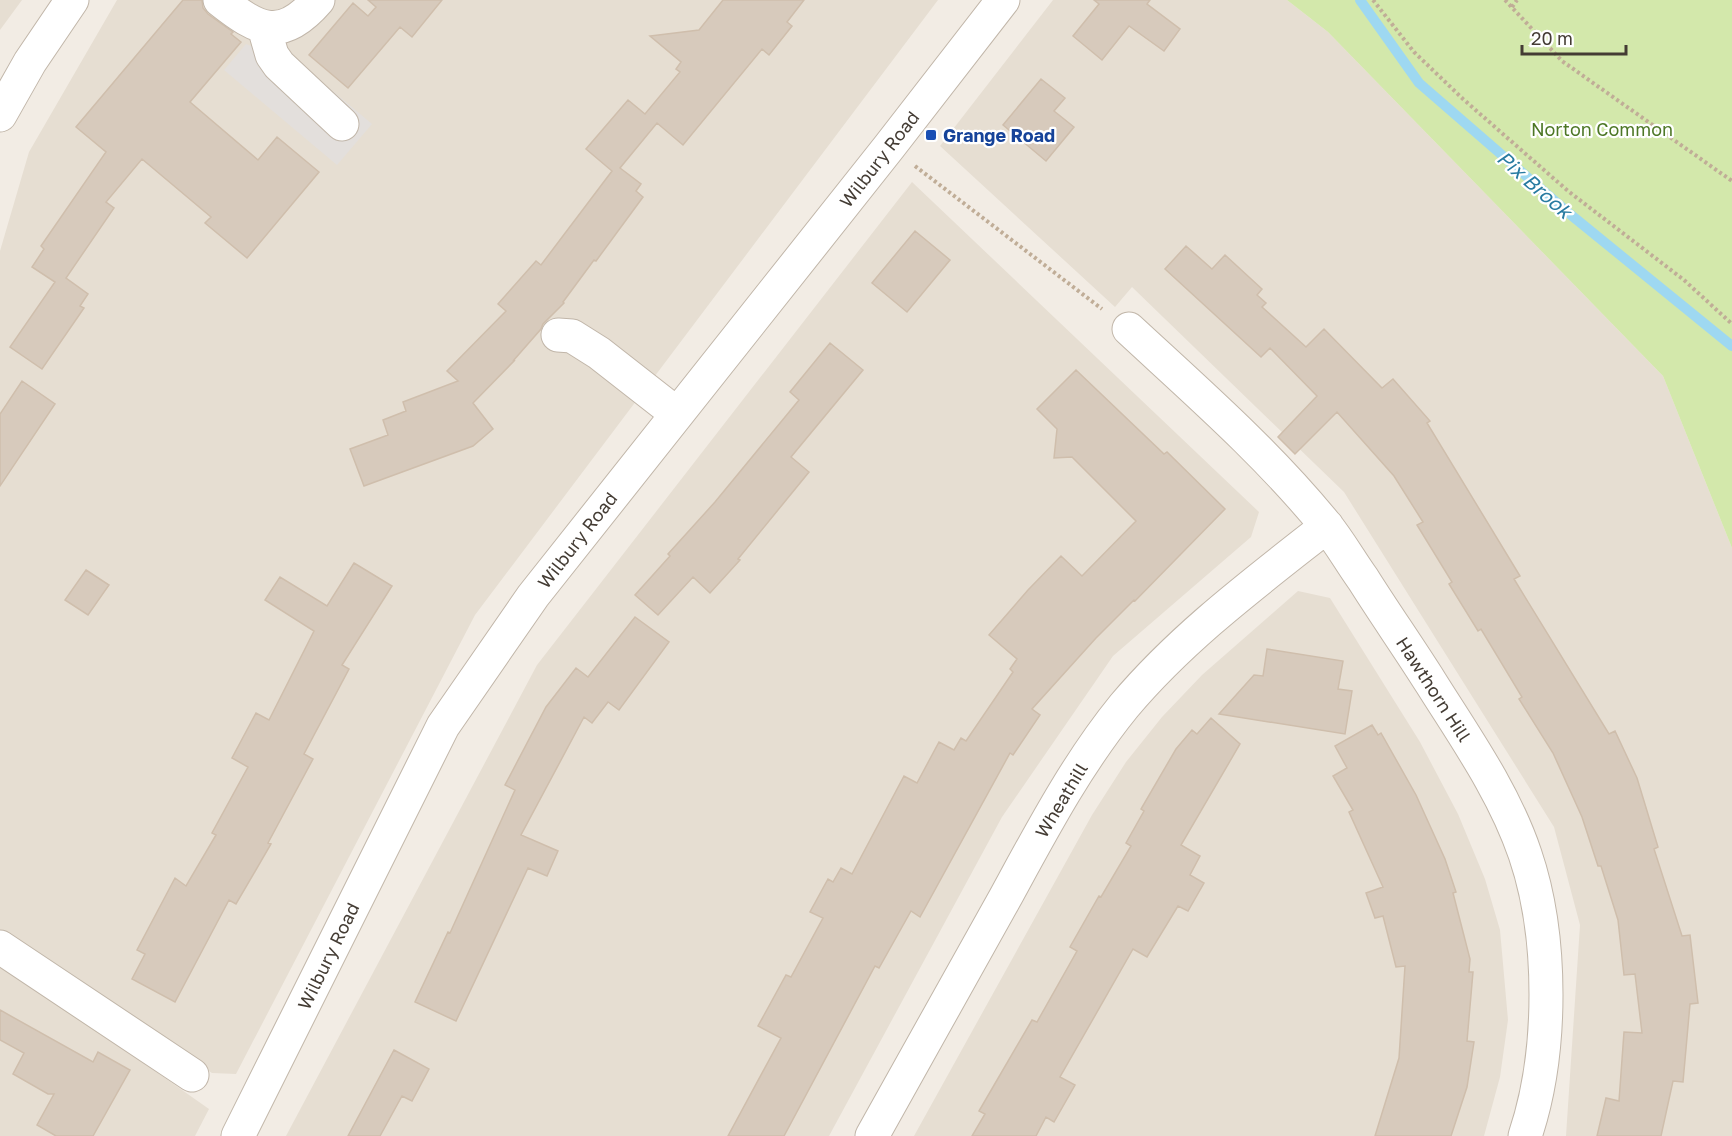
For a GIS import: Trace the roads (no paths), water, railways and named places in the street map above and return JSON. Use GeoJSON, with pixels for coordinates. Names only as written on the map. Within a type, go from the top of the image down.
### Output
{"type":"FeatureCollection","features":[{"type":"Feature","properties":{"kind":"street"},"geometry":{"type":"LineString","coordinates":[[0,116],[30,62],[72,0]]}},
{"type":"Feature","properties":{"kind":"street"},"geometry":{"type":"LineString","coordinates":[[220,0],[239,15],[264,27],[277,28],[307,13],[318,0]]}},
{"type":"Feature","properties":{"kind":"street","name":"Wilbury Road"},"geometry":{"type":"LineString","coordinates":[[238,1136],[443,726],[533,597],[890,147],[1003,0]]}},
{"type":"Feature","properties":{"kind":"street"},"geometry":{"type":"LineString","coordinates":[[264,27],[272,55],[279,65],[342,124]]}},
{"type":"Feature","properties":{"kind":"street","name":"Hawthorn Hill"},"geometry":{"type":"LineString","coordinates":[[1129,329],[1266,458],[1328,526],[1482,764],[1507,813],[1525,854],[1539,906],[1545,952],[1545,1036],[1526,1136]]}},
{"type":"Feature","properties":{"kind":"street"},"geometry":{"type":"LineString","coordinates":[[558,335],[572,336],[599,353],[677,414]]}},
{"type":"Feature","properties":{"kind":"street","name":"Wheathill"},"geometry":{"type":"LineString","coordinates":[[872,1136],[1045,825],[1092,750],[1124,706],[1187,640],[1224,607],[1328,526]]}},
{"type":"Feature","properties":{"kind":"street"},"geometry":{"type":"LineString","coordinates":[[0,947],[192,1075]]}},
{"type":"Feature","properties":{"kind":"waterway","name":"Pix Brook"},"geometry":{"type":"LineString","coordinates":[[1360,0],[1419,83],[1571,215],[1732,346]]}},
{"type":"Feature","properties":{"kind":"place","name":"Grange Road"},"geometry":{"type":"Point","coordinates":[931,135]}},
{"type":"Feature","properties":{"kind":"park label","name":"Norton Common"},"geometry":{"type":"Point","coordinates":[1602,129]}}]}
